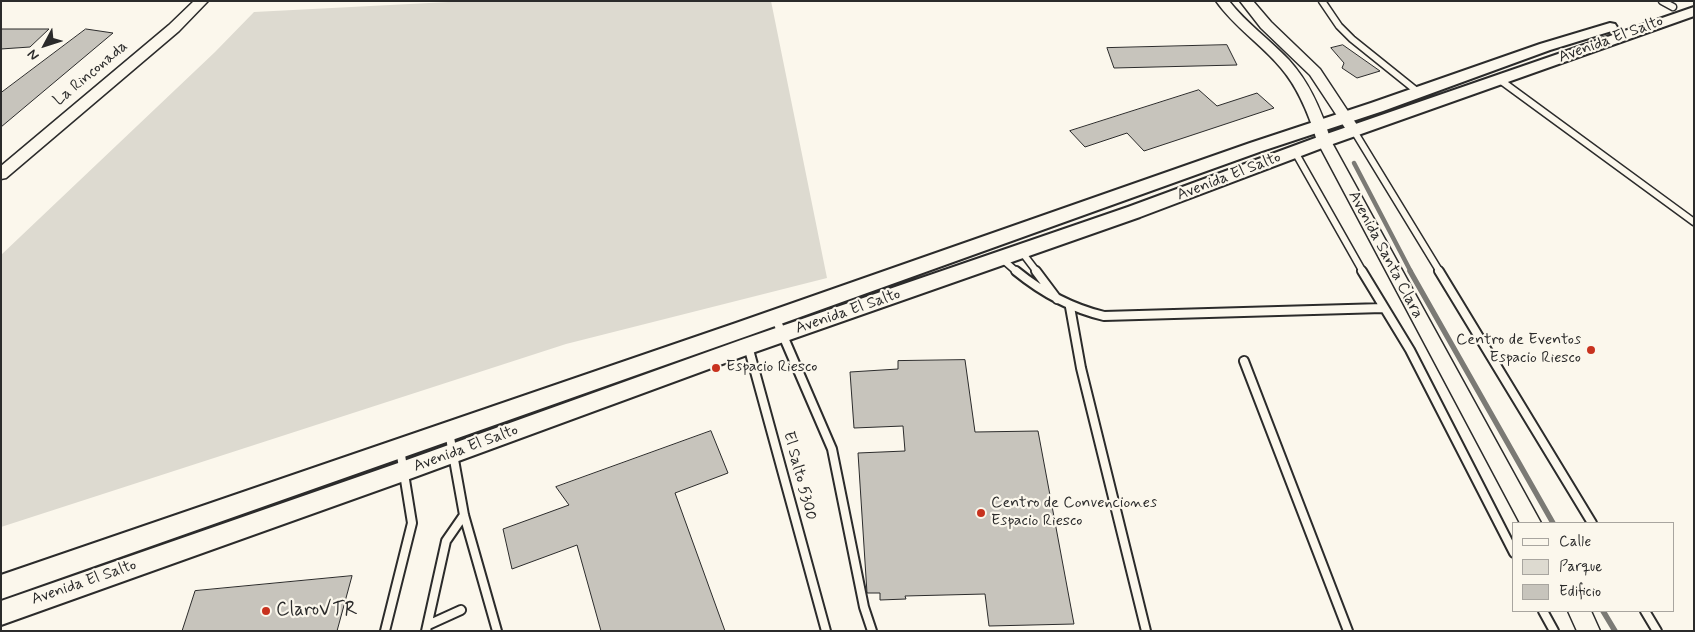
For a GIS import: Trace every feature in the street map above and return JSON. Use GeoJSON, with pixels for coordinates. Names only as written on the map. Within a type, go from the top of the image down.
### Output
{"type":"FeatureCollection","features":[{"type":"Feature","properties":{"kind":"main road","name":"Avenida El Salto"},"geometry":{"type":"LineString","coordinates":[[1350,124],[1418,92],[1668,4],[1690,1]]}},
{"type":"Feature","properties":{"kind":"main road","name":"Avenida El Salto"},"geometry":{"type":"LineString","coordinates":[[1,587],[448,430],[779,326],[1322,133],[1500,80],[1694,11]]}},
{"type":"Feature","properties":{"kind":"main road","name":"Avenida El Salto"},"geometry":{"type":"LineString","coordinates":[[779,326],[1001,258],[1134,212],[1295,152],[1322,133]]}},
{"type":"Feature","properties":{"kind":"main road","name":"Avenida El Salto"},"geometry":{"type":"LineString","coordinates":[[1,612],[454,453],[746,337]]}},
{"type":"Feature","properties":{"kind":"street","name":"La Rinconada"},"geometry":{"type":"LineString","coordinates":[[1,174],[174,28],[202,1]]}},
{"type":"Feature","properties":{"kind":"street","name":"Avenida Santa Clara"},"geometry":{"type":"LineString","coordinates":[[1222,1],[1240,23],[1278,57],[1293,74],[1302,89],[1322,133],[1530,522]]}},
{"type":"Feature","properties":{"kind":"street"},"geometry":{"type":"LineString","coordinates":[[1246,1],[1272,30],[1315,72],[1350,124]]}},
{"type":"Feature","properties":{"kind":"street"},"geometry":{"type":"LineString","coordinates":[[1579,612],[1589,631]]}},
{"type":"Feature","properties":{"kind":"lane"},"geometry":{"type":"LineString","coordinates":[[1322,1],[1339,26],[1352,39],[1418,92]]}},
{"type":"Feature","properties":{"kind":"lane"},"geometry":{"type":"LineString","coordinates":[[1500,80],[1694,222]]}},
{"type":"Feature","properties":{"kind":"lane"},"geometry":{"type":"LineString","coordinates":[[1350,124],[1591,522]]}},
{"type":"Feature","properties":{"kind":"lane"},"geometry":{"type":"LineString","coordinates":[[1295,152],[1383,308],[1410,350],[1512,549]]}},
{"type":"Feature","properties":{"kind":"lane"},"geometry":{"type":"LineString","coordinates":[[1021,251],[1060,302]]}},
{"type":"Feature","properties":{"kind":"lane"},"geometry":{"type":"LineString","coordinates":[[1001,258],[1038,291],[1070,307],[1104,316],[1383,308]]}},
{"type":"Feature","properties":{"kind":"lane"},"geometry":{"type":"LineString","coordinates":[[1070,307],[1081,368],[1146,631]]}},
{"type":"Feature","properties":{"kind":"lane"},"geometry":{"type":"LineString","coordinates":[[779,326],[832,449],[864,607],[872,631]]}},
{"type":"Feature","properties":{"kind":"lane","name":"El Salto 5300"},"geometry":{"type":"LineString","coordinates":[[746,337],[826,631]]}},
{"type":"Feature","properties":{"kind":"lane"},"geometry":{"type":"LineString","coordinates":[[1244,361],[1348,631]]}},
{"type":"Feature","properties":{"kind":"lane"},"geometry":{"type":"LineString","coordinates":[[448,430],[454,453],[464,515],[497,631]]}},
{"type":"Feature","properties":{"kind":"lane"},"geometry":{"type":"LineString","coordinates":[[385,631],[412,523],[400,447]]}},
{"type":"Feature","properties":{"kind":"lane"},"geometry":{"type":"LineString","coordinates":[[427,628],[446,541],[464,515]]}},
{"type":"Feature","properties":{"kind":"lane"},"geometry":{"type":"LineString","coordinates":[[427,628],[461,610]]}},
{"type":"Feature","properties":{"kind":"lane"},"geometry":{"type":"LineString","coordinates":[[1544,612],[1554,631]]}},
{"type":"Feature","properties":{"kind":"lane"},"geometry":{"type":"LineString","coordinates":[[1646,612],[1657,631]]}},
{"type":"Feature","properties":{"kind":"green space"},"geometry":{"type":"Polygon","coordinates":[[[468,1],[771,1],[827,278],[566,344],[1,527],[1,255],[215,52],[254,12],[468,1]]]}},
{"type":"Feature","properties":{"kind":"building"},"geometry":{"type":"Polygon","coordinates":[[[1,29],[49,29],[30,47],[1,49],[1,29]]]}},
{"type":"Feature","properties":{"kind":"building"},"geometry":{"type":"Polygon","coordinates":[[[86,29],[113,33],[1,127],[1,93],[86,29]]]}},
{"type":"Feature","properties":{"kind":"building"},"geometry":{"type":"Polygon","coordinates":[[[1227,45],[1237,65],[1114,68],[1107,48],[1227,45]]]}},
{"type":"Feature","properties":{"kind":"building"},"geometry":{"type":"Polygon","coordinates":[[[1343,45],[1380,71],[1357,78],[1342,68],[1344,63],[1331,48],[1343,45]]]}},
{"type":"Feature","properties":{"kind":"building"},"geometry":{"type":"Polygon","coordinates":[[[1199,90],[1217,106],[1257,93],[1274,108],[1144,151],[1127,133],[1085,147],[1070,131],[1199,90]]]}},
{"type":"Feature","properties":{"kind":"building","name":"Centro de Convenciones Espacio Riesco"},"geometry":{"type":"Polygon","coordinates":[[[965,360],[975,432],[1038,431],[1074,624],[989,626],[985,594],[905,596],[906,599],[880,600],[880,593],[867,593],[858,453],[905,451],[903,426],[854,428],[850,372],[898,369],[898,361],[965,360]]]}},
{"type":"Feature","properties":{"kind":"building"},"geometry":{"type":"Polygon","coordinates":[[[711,431],[728,473],[675,493],[725,631],[601,631],[577,545],[512,569],[503,529],[569,505],[556,487],[711,431]]]}},
{"type":"Feature","properties":{"kind":"building","name":"ClaroVTR"},"geometry":{"type":"Polygon","coordinates":[[[352,576],[337,631],[182,631],[195,591],[352,576]]]}},
{"type":"Feature","properties":{"kind":"waterway"},"geometry":{"type":"LineString","coordinates":[[1354,163],[1411,272]]}},
{"type":"Feature","properties":{"kind":"waterway"},"geometry":{"type":"LineString","coordinates":[[1410,271],[1552,522]]}},
{"type":"Feature","properties":{"kind":"waterway"},"geometry":{"type":"LineString","coordinates":[[1604,612],[1615,631]]}},
{"type":"Feature","properties":{"kind":"place","name":"Centro de Eventos Espacio Riesco"},"geometry":{"type":"Point","coordinates":[1591,350]}},
{"type":"Feature","properties":{"kind":"place","name":"Espacio Riesco"},"geometry":{"type":"Point","coordinates":[716,368]}},
{"type":"Feature","properties":{"kind":"place","name":"Centro de Convenciones Espacio Riesco"},"geometry":{"type":"Point","coordinates":[981,513]}},
{"type":"Feature","properties":{"kind":"place","name":"ClaroVTR"},"geometry":{"type":"Point","coordinates":[266,611]}}]}
